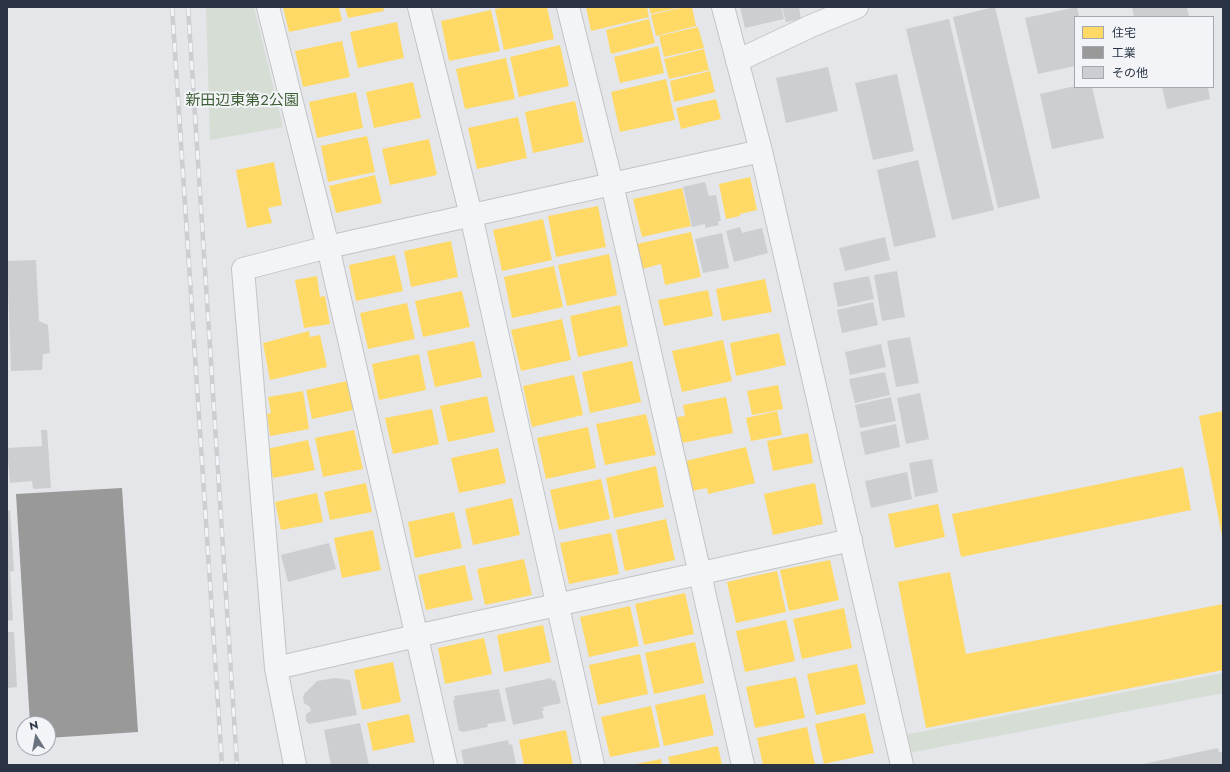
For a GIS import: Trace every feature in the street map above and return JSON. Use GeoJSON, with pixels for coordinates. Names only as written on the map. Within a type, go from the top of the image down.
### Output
{"type":"FeatureCollection","features":[{"type":"Feature","properties":{"kind":"street"},"geometry":{"type":"LineString","coordinates":[[268,7],[328,247],[446,765]]}},
{"type":"Feature","properties":{"kind":"street"},"geometry":{"type":"LineString","coordinates":[[419,7],[471,215],[593,765]]}},
{"type":"Feature","properties":{"kind":"street"},"geometry":{"type":"LineString","coordinates":[[568,7],[612,184],[744,765]]}},
{"type":"Feature","properties":{"kind":"street"},"geometry":{"type":"LineString","coordinates":[[723,7],[761,150],[902,765]]}},
{"type":"Feature","properties":{"kind":"street"},"geometry":{"type":"LineString","coordinates":[[737,61],[811,26],[857,7]]}},
{"type":"Feature","properties":{"kind":"street"},"geometry":{"type":"LineString","coordinates":[[295,765],[276,668],[243,269],[328,247],[761,150]]}},
{"type":"Feature","properties":{"kind":"street"},"geometry":{"type":"LineString","coordinates":[[276,668],[851,540]]}},
{"type":"Feature","properties":{"kind":"green space","name":"新田辺東第2公園"},"geometry":{"type":"Polygon","coordinates":[[[206,7],[254,7],[283,127],[210,140],[206,7]]]}},
{"type":"Feature","properties":{"kind":"green space"},"geometry":{"type":"Polygon","coordinates":[[[1223,673],[1223,693],[903,754],[899,736],[1223,673]]]}},
{"type":"Feature","properties":{"kind":"building: 住宅"},"geometry":{"type":"Polygon","coordinates":[[[283,7],[339,7],[342,21],[289,32],[283,7]]]}},
{"type":"Feature","properties":{"kind":"building: 住宅"},"geometry":{"type":"Polygon","coordinates":[[[345,7],[383,7],[384,11],[348,18],[345,7]]]}},
{"type":"Feature","properties":{"kind":"building: 住宅"},"geometry":{"type":"Polygon","coordinates":[[[507,7],[547,7],[554,39],[504,50],[495,9],[507,7]]]}},
{"type":"Feature","properties":{"kind":"building: 住宅"},"geometry":{"type":"Polygon","coordinates":[[[586,7],[647,7],[649,17],[591,31],[586,7]]]}},
{"type":"Feature","properties":{"kind":"building: 住宅"},"geometry":{"type":"Polygon","coordinates":[[[649,7],[677,7],[677,8],[651,14],[649,7]]]}},
{"type":"Feature","properties":{"kind":"building: 住宅"},"geometry":{"type":"Polygon","coordinates":[[[684,7],[692,7],[696,26],[656,36],[651,15],[684,7]]]}},
{"type":"Feature","properties":{"kind":"building: 住宅"},"geometry":{"type":"Polygon","coordinates":[[[491,10],[500,51],[449,61],[441,21],[491,10]]]}},
{"type":"Feature","properties":{"kind":"building: 住宅"},"geometry":{"type":"Polygon","coordinates":[[[649,19],[655,43],[611,54],[606,30],[649,19]]]}},
{"type":"Feature","properties":{"kind":"building: 住宅"},"geometry":{"type":"Polygon","coordinates":[[[397,22],[404,58],[358,68],[350,32],[397,22]]]}},
{"type":"Feature","properties":{"kind":"building: 住宅"},"geometry":{"type":"Polygon","coordinates":[[[698,27],[704,48],[664,57],[659,36],[698,27]]]}},
{"type":"Feature","properties":{"kind":"building: 住宅"},"geometry":{"type":"Polygon","coordinates":[[[342,41],[350,77],[303,87],[295,51],[342,41]]]}},
{"type":"Feature","properties":{"kind":"building: 住宅"},"geometry":{"type":"Polygon","coordinates":[[[560,45],[569,86],[519,97],[510,57],[560,45]]]}},
{"type":"Feature","properties":{"kind":"building: 住宅"},"geometry":{"type":"Polygon","coordinates":[[[658,46],[664,73],[620,83],[614,57],[658,46]]]}},
{"type":"Feature","properties":{"kind":"building: 住宅"},"geometry":{"type":"Polygon","coordinates":[[[704,49],[709,70],[669,79],[664,59],[704,49]]]}},
{"type":"Feature","properties":{"kind":"building: 住宅"},"geometry":{"type":"Polygon","coordinates":[[[506,58],[515,99],[465,109],[456,69],[506,58]]]}},
{"type":"Feature","properties":{"kind":"building: 住宅"},"geometry":{"type":"Polygon","coordinates":[[[710,71],[715,92],[674,102],[670,81],[710,71]]]}},
{"type":"Feature","properties":{"kind":"building: 住宅"},"geometry":{"type":"Polygon","coordinates":[[[666,79],[675,120],[620,132],[611,92],[666,79]]]}},
{"type":"Feature","properties":{"kind":"building: 住宅"},"geometry":{"type":"Polygon","coordinates":[[[413,82],[421,118],[374,128],[366,92],[413,82]]]}},
{"type":"Feature","properties":{"kind":"building: 住宅"},"geometry":{"type":"Polygon","coordinates":[[[356,92],[363,128],[317,138],[309,102],[356,92]]]}},
{"type":"Feature","properties":{"kind":"building: 住宅"},"geometry":{"type":"Polygon","coordinates":[[[716,99],[721,119],[681,129],[676,108],[716,99]]]}},
{"type":"Feature","properties":{"kind":"building: 住宅"},"geometry":{"type":"Polygon","coordinates":[[[575,101],[584,142],[533,153],[525,112],[575,101]]]}},
{"type":"Feature","properties":{"kind":"building: 住宅"},"geometry":{"type":"Polygon","coordinates":[[[518,117],[527,158],[477,169],[468,128],[518,117]]]}},
{"type":"Feature","properties":{"kind":"building: 住宅"},"geometry":{"type":"Polygon","coordinates":[[[367,136],[375,172],[328,182],[321,146],[367,136]]]}},
{"type":"Feature","properties":{"kind":"building: 住宅"},"geometry":{"type":"Polygon","coordinates":[[[429,139],[437,175],[390,185],[382,149],[429,139]]]}},
{"type":"Feature","properties":{"kind":"building: 住宅"},"geometry":{"type":"Polygon","coordinates":[[[274,162],[282,205],[268,208],[272,223],[247,228],[236,170],[274,162]]]}},
{"type":"Feature","properties":{"kind":"building: 住宅"},"geometry":{"type":"Polygon","coordinates":[[[375,175],[382,203],[336,213],[329,186],[375,175]]]}},
{"type":"Feature","properties":{"kind":"building: 住宅"},"geometry":{"type":"Polygon","coordinates":[[[750,177],[757,210],[726,219],[719,184],[750,177]]]}},
{"type":"Feature","properties":{"kind":"building: 住宅"},"geometry":{"type":"Polygon","coordinates":[[[682,188],[691,226],[642,237],[633,199],[682,188]]]}},
{"type":"Feature","properties":{"kind":"building: 住宅"},"geometry":{"type":"Polygon","coordinates":[[[598,206],[606,247],[556,257],[548,216],[598,206]]]}},
{"type":"Feature","properties":{"kind":"building: 住宅"},"geometry":{"type":"Polygon","coordinates":[[[543,219],[552,260],[502,271],[493,230],[543,219]]]}},
{"type":"Feature","properties":{"kind":"building: 住宅"},"geometry":{"type":"Polygon","coordinates":[[[691,232],[701,277],[665,285],[661,264],[642,269],[637,244],[691,232]]]}},
{"type":"Feature","properties":{"kind":"building: 住宅"},"geometry":{"type":"Polygon","coordinates":[[[451,241],[458,277],[411,287],[404,251],[451,241]]]}},
{"type":"Feature","properties":{"kind":"building: 住宅"},"geometry":{"type":"Polygon","coordinates":[[[609,254],[617,295],[567,306],[558,265],[609,254]]]}},
{"type":"Feature","properties":{"kind":"building: 住宅"},"geometry":{"type":"Polygon","coordinates":[[[395,255],[403,291],[356,301],[349,265],[395,255]]]}},
{"type":"Feature","properties":{"kind":"building: 住宅"},"geometry":{"type":"Polygon","coordinates":[[[554,266],[563,307],[512,318],[504,277],[554,266]]]}},
{"type":"Feature","properties":{"kind":"building: 住宅"},"geometry":{"type":"Polygon","coordinates":[[[317,276],[320,297],[325,296],[330,324],[304,328],[295,280],[317,276]]]}},
{"type":"Feature","properties":{"kind":"building: 住宅"},"geometry":{"type":"Polygon","coordinates":[[[765,279],[772,312],[722,321],[716,289],[765,279]]]}},
{"type":"Feature","properties":{"kind":"building: 住宅"},"geometry":{"type":"Polygon","coordinates":[[[708,290],[713,316],[664,326],[658,300],[708,290]]]}},
{"type":"Feature","properties":{"kind":"building: 住宅"},"geometry":{"type":"Polygon","coordinates":[[[462,291],[470,327],[423,337],[415,301],[462,291]]]}},
{"type":"Feature","properties":{"kind":"building: 住宅"},"geometry":{"type":"Polygon","coordinates":[[[407,303],[415,339],[368,349],[360,313],[407,303]]]}},
{"type":"Feature","properties":{"kind":"building: 住宅"},"geometry":{"type":"Polygon","coordinates":[[[620,305],[628,346],[578,357],[570,316],[620,305]]]}},
{"type":"Feature","properties":{"kind":"building: 住宅"},"geometry":{"type":"Polygon","coordinates":[[[562,319],[571,360],[521,371],[511,330],[562,319]]]}},
{"type":"Feature","properties":{"kind":"building: 住宅"},"geometry":{"type":"Polygon","coordinates":[[[309,331],[310,337],[320,335],[327,367],[270,380],[263,343],[309,331]]]}},
{"type":"Feature","properties":{"kind":"building: 住宅"},"geometry":{"type":"Polygon","coordinates":[[[779,333],[786,365],[736,376],[730,343],[779,333]]]}},
{"type":"Feature","properties":{"kind":"building: 住宅"},"geometry":{"type":"Polygon","coordinates":[[[723,340],[732,381],[682,392],[672,351],[723,340]]]}},
{"type":"Feature","properties":{"kind":"building: 住宅"},"geometry":{"type":"Polygon","coordinates":[[[474,341],[482,377],[435,387],[427,351],[474,341]]]}},
{"type":"Feature","properties":{"kind":"building: 住宅"},"geometry":{"type":"Polygon","coordinates":[[[419,354],[426,390],[379,400],[372,364],[419,354]]]}},
{"type":"Feature","properties":{"kind":"building: 住宅"},"geometry":{"type":"Polygon","coordinates":[[[632,361],[641,402],[590,413],[582,372],[632,361]]]}},
{"type":"Feature","properties":{"kind":"building: 住宅"},"geometry":{"type":"Polygon","coordinates":[[[574,375],[583,415],[532,427],[523,386],[574,375]]]}},
{"type":"Feature","properties":{"kind":"building: 住宅"},"geometry":{"type":"Polygon","coordinates":[[[347,381],[353,410],[312,419],[306,390],[347,381]]]}},
{"type":"Feature","properties":{"kind":"building: 住宅"},"geometry":{"type":"Polygon","coordinates":[[[778,385],[783,409],[752,415],[747,391],[778,385]]]}},
{"type":"Feature","properties":{"kind":"building: 住宅"},"geometry":{"type":"Polygon","coordinates":[[[303,391],[309,429],[270,436],[267,414],[271,413],[268,397],[303,391]]]}},
{"type":"Feature","properties":{"kind":"building: 住宅"},"geometry":{"type":"Polygon","coordinates":[[[487,396],[495,432],[448,442],[440,406],[487,396]]]}},
{"type":"Feature","properties":{"kind":"building: 住宅"},"geometry":{"type":"Polygon","coordinates":[[[726,397],[733,433],[682,443],[677,417],[685,416],[683,405],[726,397]]]}},
{"type":"Feature","properties":{"kind":"building: 住宅"},"geometry":{"type":"Polygon","coordinates":[[[432,409],[439,444],[393,454],[385,418],[432,409]]]}},
{"type":"Feature","properties":{"kind":"building: 住宅"},"geometry":{"type":"Polygon","coordinates":[[[777,411],[782,435],[751,441],[746,418],[777,411]]]}},
{"type":"Feature","properties":{"kind":"building: 住宅"},"geometry":{"type":"Polygon","coordinates":[[[1223,411],[1223,536],[1222,536],[1199,416],[1223,411]]]}},
{"type":"Feature","properties":{"kind":"building: 住宅"},"geometry":{"type":"Polygon","coordinates":[[[646,414],[656,455],[605,465],[596,424],[646,414]]]}},
{"type":"Feature","properties":{"kind":"building: 住宅"},"geometry":{"type":"Polygon","coordinates":[[[588,427],[596,468],[546,479],[537,438],[588,427]]]}},
{"type":"Feature","properties":{"kind":"building: 住宅"},"geometry":{"type":"Polygon","coordinates":[[[354,430],[363,469],[323,477],[315,438],[354,430]]]}},
{"type":"Feature","properties":{"kind":"building: 住宅"},"geometry":{"type":"Polygon","coordinates":[[[808,433],[813,463],[773,471],[767,441],[808,433]]]}},
{"type":"Feature","properties":{"kind":"building: 住宅"},"geometry":{"type":"Polygon","coordinates":[[[308,440],[315,470],[273,478],[267,449],[308,440]]]}},
{"type":"Feature","properties":{"kind":"building: 住宅"},"geometry":{"type":"Polygon","coordinates":[[[746,447],[755,483],[708,494],[707,488],[692,491],[685,461],[746,447]]]}},
{"type":"Feature","properties":{"kind":"building: 住宅"},"geometry":{"type":"Polygon","coordinates":[[[498,448],[506,483],[459,493],[451,458],[498,448]]]}},
{"type":"Feature","properties":{"kind":"building: 住宅"},"geometry":{"type":"Polygon","coordinates":[[[656,466],[664,507],[614,518],[606,478],[656,466]]]}},
{"type":"Feature","properties":{"kind":"building: 住宅"},"geometry":{"type":"Polygon","coordinates":[[[1183,467],[1191,510],[961,557],[952,514],[1183,467]]]}},
{"type":"Feature","properties":{"kind":"building: 住宅"},"geometry":{"type":"Polygon","coordinates":[[[601,479],[610,519],[559,530],[550,490],[601,479]]]}},
{"type":"Feature","properties":{"kind":"building: 住宅"},"geometry":{"type":"Polygon","coordinates":[[[366,483],[372,512],[330,520],[324,492],[366,483]]]}},
{"type":"Feature","properties":{"kind":"building: 住宅"},"geometry":{"type":"Polygon","coordinates":[[[815,483],[823,524],[773,535],[764,494],[815,483]]]}},
{"type":"Feature","properties":{"kind":"building: 住宅"},"geometry":{"type":"Polygon","coordinates":[[[317,493],[323,522],[281,530],[275,502],[317,493]]]}},
{"type":"Feature","properties":{"kind":"building: 住宅"},"geometry":{"type":"Polygon","coordinates":[[[512,498],[520,535],[473,545],[465,509],[512,498]]]}},
{"type":"Feature","properties":{"kind":"building: 住宅"},"geometry":{"type":"Polygon","coordinates":[[[938,504],[945,537],[895,548],[888,514],[938,504]]]}},
{"type":"Feature","properties":{"kind":"building: 住宅"},"geometry":{"type":"Polygon","coordinates":[[[454,512],[462,548],[415,558],[408,522],[454,512]]]}},
{"type":"Feature","properties":{"kind":"building: 住宅"},"geometry":{"type":"Polygon","coordinates":[[[666,519],[675,560],[625,571],[616,530],[666,519]]]}},
{"type":"Feature","properties":{"kind":"building: 住宅"},"geometry":{"type":"Polygon","coordinates":[[[373,530],[381,570],[342,578],[334,538],[373,530]]]}},
{"type":"Feature","properties":{"kind":"building: 住宅"},"geometry":{"type":"Polygon","coordinates":[[[611,533],[619,574],[569,584],[560,543],[611,533]]]}},
{"type":"Feature","properties":{"kind":"building: 住宅"},"geometry":{"type":"Polygon","coordinates":[[[524,559],[532,595],[485,605],[477,569],[524,559]]]}},
{"type":"Feature","properties":{"kind":"building: 住宅"},"geometry":{"type":"Polygon","coordinates":[[[830,560],[839,600],[789,611],[780,570],[830,560]]]}},
{"type":"Feature","properties":{"kind":"building: 住宅"},"geometry":{"type":"Polygon","coordinates":[[[465,565],[473,600],[426,610],[418,575],[465,565]]]}},
{"type":"Feature","properties":{"kind":"building: 住宅"},"geometry":{"type":"Polygon","coordinates":[[[777,571],[786,612],[736,623],[727,582],[777,571]]]}},
{"type":"Feature","properties":{"kind":"building: 住宅"},"geometry":{"type":"Polygon","coordinates":[[[950,572],[966,654],[1223,604],[1223,670],[926,728],[898,582],[950,572]]]}},
{"type":"Feature","properties":{"kind":"building: 住宅"},"geometry":{"type":"Polygon","coordinates":[[[685,593],[694,634],[644,645],[635,604],[685,593]]]}},
{"type":"Feature","properties":{"kind":"building: 住宅"},"geometry":{"type":"Polygon","coordinates":[[[630,606],[639,646],[589,657],[580,617],[630,606]]]}},
{"type":"Feature","properties":{"kind":"building: 住宅"},"geometry":{"type":"Polygon","coordinates":[[[844,608],[852,648],[802,659],[793,619],[844,608]]]}},
{"type":"Feature","properties":{"kind":"building: 住宅"},"geometry":{"type":"Polygon","coordinates":[[[786,620],[795,661],[745,672],[736,631],[786,620]]]}},
{"type":"Feature","properties":{"kind":"building: 住宅"},"geometry":{"type":"Polygon","coordinates":[[[543,625],[551,662],[504,672],[497,635],[543,625]]]}},
{"type":"Feature","properties":{"kind":"building: 住宅"},"geometry":{"type":"Polygon","coordinates":[[[484,638],[492,674],[445,684],[438,648],[484,638]]]}},
{"type":"Feature","properties":{"kind":"building: 住宅"},"geometry":{"type":"Polygon","coordinates":[[[695,642],[704,683],[654,694],[645,653],[695,642]]]}},
{"type":"Feature","properties":{"kind":"building: 住宅"},"geometry":{"type":"Polygon","coordinates":[[[640,654],[648,694],[598,705],[589,665],[640,654]]]}},
{"type":"Feature","properties":{"kind":"building: 住宅"},"geometry":{"type":"Polygon","coordinates":[[[393,662],[401,702],[362,710],[354,670],[393,662]]]}},
{"type":"Feature","properties":{"kind":"building: 住宅"},"geometry":{"type":"Polygon","coordinates":[[[857,664],[866,704],[816,715],[807,674],[857,664]]]}},
{"type":"Feature","properties":{"kind":"building: 住宅"},"geometry":{"type":"Polygon","coordinates":[[[796,677],[805,718],[755,728],[746,687],[796,677]]]}},
{"type":"Feature","properties":{"kind":"building: 住宅"},"geometry":{"type":"Polygon","coordinates":[[[705,694],[714,735],[664,746],[655,705],[705,694]]]}},
{"type":"Feature","properties":{"kind":"building: 住宅"},"geometry":{"type":"Polygon","coordinates":[[[651,706],[660,747],[610,757],[601,717],[651,706]]]}},
{"type":"Feature","properties":{"kind":"building: 住宅"},"geometry":{"type":"Polygon","coordinates":[[[865,713],[874,753],[824,764],[815,724],[865,713]]]}},
{"type":"Feature","properties":{"kind":"building: 住宅"},"geometry":{"type":"Polygon","coordinates":[[[409,714],[415,742],[373,751],[367,723],[409,714]]]}},
{"type":"Feature","properties":{"kind":"building: 住宅"},"geometry":{"type":"Polygon","coordinates":[[[807,727],[815,765],[763,765],[757,738],[807,727]]]}},
{"type":"Feature","properties":{"kind":"building: 住宅"},"geometry":{"type":"Polygon","coordinates":[[[566,730],[573,765],[524,765],[519,740],[566,730]]]}},
{"type":"Feature","properties":{"kind":"building: 住宅"},"geometry":{"type":"Polygon","coordinates":[[[718,746],[722,765],[670,765],[668,757],[718,746]]]}},
{"type":"Feature","properties":{"kind":"building: 住宅"},"geometry":{"type":"Polygon","coordinates":[[[661,759],[662,765],[636,765],[636,764],[661,759]]]}},
{"type":"Feature","properties":{"kind":"building: 工業"},"geometry":{"type":"Polygon","coordinates":[[[122,488],[138,732],[56,737],[56,716],[30,716],[16,494],[122,488]]]}},
{"type":"Feature","properties":{"kind":"building: その他"},"geometry":{"type":"Polygon","coordinates":[[[740,7],[781,7],[784,19],[745,28],[740,7]]]}},
{"type":"Feature","properties":{"kind":"building: その他"},"geometry":{"type":"Polygon","coordinates":[[[782,7],[799,7],[801,19],[786,22],[782,7]]]}},
{"type":"Feature","properties":{"kind":"building: その他"},"geometry":{"type":"Polygon","coordinates":[[[995,7],[1040,198],[998,208],[953,17],[995,7]]]}},
{"type":"Feature","properties":{"kind":"building: その他"},"geometry":{"type":"Polygon","coordinates":[[[1077,7],[1079,16],[1074,16],[1074,66],[1038,74],[1025,18],[1077,7]]]}},
{"type":"Feature","properties":{"kind":"building: その他"},"geometry":{"type":"Polygon","coordinates":[[[1132,7],[1187,7],[1189,16],[1134,16],[1132,7]]]}},
{"type":"Feature","properties":{"kind":"building: その他"},"geometry":{"type":"Polygon","coordinates":[[[949,19],[994,210],[952,220],[906,29],[949,19]]]}},
{"type":"Feature","properties":{"kind":"building: その他"},"geometry":{"type":"Polygon","coordinates":[[[828,67],[838,111],[786,123],[776,78],[828,67]]]}},
{"type":"Feature","properties":{"kind":"building: その他"},"geometry":{"type":"Polygon","coordinates":[[[897,74],[914,151],[873,160],[855,83],[897,74]]]}},
{"type":"Feature","properties":{"kind":"building: その他"},"geometry":{"type":"Polygon","coordinates":[[[1074,86],[1074,88],[1092,88],[1104,138],[1052,149],[1040,94],[1074,86]]]}},
{"type":"Feature","properties":{"kind":"building: その他"},"geometry":{"type":"Polygon","coordinates":[[[1162,88],[1208,88],[1210,99],[1167,109],[1162,88]]]}},
{"type":"Feature","properties":{"kind":"building: その他"},"geometry":{"type":"Polygon","coordinates":[[[918,160],[936,237],[894,247],[877,170],[918,160]]]}},
{"type":"Feature","properties":{"kind":"building: その他"},"geometry":{"type":"Polygon","coordinates":[[[705,182],[709,196],[716,195],[721,221],[718,221],[719,225],[705,228],[705,224],[692,227],[683,187],[705,182]]]}},
{"type":"Feature","properties":{"kind":"building: その他"},"geometry":{"type":"Polygon","coordinates":[[[740,227],[742,233],[762,228],[768,253],[734,262],[726,231],[740,227]]]}},
{"type":"Feature","properties":{"kind":"building: その他"},"geometry":{"type":"Polygon","coordinates":[[[722,233],[729,268],[703,273],[695,239],[722,233]]]}},
{"type":"Feature","properties":{"kind":"building: その他"},"geometry":{"type":"Polygon","coordinates":[[[885,237],[890,260],[845,271],[839,248],[885,237]]]}},
{"type":"Feature","properties":{"kind":"building: その他"},"geometry":{"type":"Polygon","coordinates":[[[36,260],[39,321],[48,325],[50,353],[43,354],[42,370],[11,371],[7,261],[36,260]]]}},
{"type":"Feature","properties":{"kind":"building: その他"},"geometry":{"type":"Polygon","coordinates":[[[897,271],[905,317],[882,321],[874,275],[897,271]]]}},
{"type":"Feature","properties":{"kind":"building: その他"},"geometry":{"type":"Polygon","coordinates":[[[869,276],[874,299],[838,307],[833,283],[869,276]]]}},
{"type":"Feature","properties":{"kind":"building: その他"},"geometry":{"type":"Polygon","coordinates":[[[873,302],[878,325],[842,333],[837,310],[873,302]]]}},
{"type":"Feature","properties":{"kind":"building: その他"},"geometry":{"type":"Polygon","coordinates":[[[910,337],[919,383],[896,387],[887,341],[910,337]]]}},
{"type":"Feature","properties":{"kind":"building: その他"},"geometry":{"type":"Polygon","coordinates":[[[881,344],[886,367],[850,375],[845,352],[881,344]]]}},
{"type":"Feature","properties":{"kind":"building: その他"},"geometry":{"type":"Polygon","coordinates":[[[885,372],[890,395],[855,403],[849,379],[885,372]]]}},
{"type":"Feature","properties":{"kind":"building: その他"},"geometry":{"type":"Polygon","coordinates":[[[920,393],[929,439],[906,444],[897,398],[920,393]]]}},
{"type":"Feature","properties":{"kind":"building: その他"},"geometry":{"type":"Polygon","coordinates":[[[891,397],[896,421],[860,428],[855,405],[891,397]]]}},
{"type":"Feature","properties":{"kind":"building: その他"},"geometry":{"type":"Polygon","coordinates":[[[896,424],[900,447],[865,455],[860,432],[896,424]]]}},
{"type":"Feature","properties":{"kind":"building: その他"},"geometry":{"type":"Polygon","coordinates":[[[41,430],[47,430],[51,488],[33,489],[32,481],[10,483],[7,448],[42,446],[41,430]]]}},
{"type":"Feature","properties":{"kind":"building: その他"},"geometry":{"type":"Polygon","coordinates":[[[932,459],[938,492],[915,497],[909,463],[932,459]]]}},
{"type":"Feature","properties":{"kind":"building: その他"},"geometry":{"type":"Polygon","coordinates":[[[907,472],[912,499],[871,508],[865,481],[907,472]]]}},
{"type":"Feature","properties":{"kind":"building: その他"},"geometry":{"type":"Polygon","coordinates":[[[10,510],[14,571],[10,572],[13,620],[7,621],[7,511],[10,510]]]}},
{"type":"Feature","properties":{"kind":"building: その他"},"geometry":{"type":"Polygon","coordinates":[[[329,543],[336,569],[288,582],[281,555],[329,543]]]}},
{"type":"Feature","properties":{"kind":"building: その他"},"geometry":{"type":"Polygon","coordinates":[[[7,632],[14,632],[17,687],[8,688],[7,683],[7,632]]]}},
{"type":"Feature","properties":{"kind":"building: その他"},"geometry":{"type":"Polygon","coordinates":[[[335,678],[350,680],[357,715],[309,724],[306,721],[306,714],[311,711],[310,707],[304,703],[304,694],[317,681],[335,678]]]}},
{"type":"Feature","properties":{"kind":"building: その他"},"geometry":{"type":"Polygon","coordinates":[[[551,678],[552,681],[555,680],[561,703],[543,707],[544,710],[542,711],[544,718],[513,725],[505,688],[551,678]]]}},
{"type":"Feature","properties":{"kind":"building: その他"},"geometry":{"type":"Polygon","coordinates":[[[499,689],[506,721],[487,724],[488,727],[462,732],[459,731],[453,700],[455,699],[454,696],[499,689]]]}},
{"type":"Feature","properties":{"kind":"building: その他"},"geometry":{"type":"Polygon","coordinates":[[[360,723],[369,765],[331,765],[324,730],[360,723]]]}},
{"type":"Feature","properties":{"kind":"building: その他"},"geometry":{"type":"Polygon","coordinates":[[[508,740],[509,745],[512,744],[516,765],[464,765],[461,750],[508,740]]]}},
{"type":"Feature","properties":{"kind":"building: その他"},"geometry":{"type":"Polygon","coordinates":[[[1218,748],[1219,752],[1223,752],[1223,765],[1139,765],[1218,748]]]}},
{"type":"Feature","properties":{"kind":"railway"},"geometry":{"type":"LineString","coordinates":[[172,7],[222,765]]}},
{"type":"Feature","properties":{"kind":"railway"},"geometry":{"type":"LineString","coordinates":[[188,7],[237,765]]}}]}
